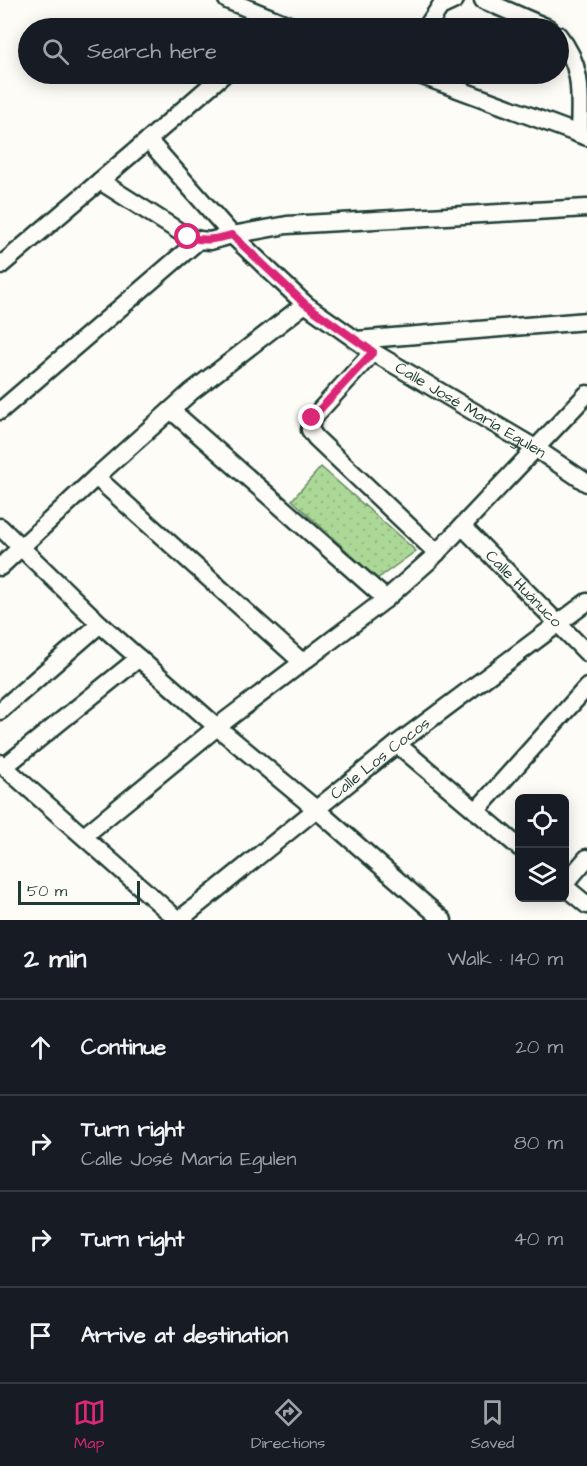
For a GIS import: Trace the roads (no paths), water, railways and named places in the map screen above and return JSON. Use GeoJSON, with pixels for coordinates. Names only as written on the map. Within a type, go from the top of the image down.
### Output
{"type":"FeatureCollection","features":[{"type":"Feature","properties":{"kind":"street"},"geometry":{"type":"LineString","coordinates":[[227,0],[265,18]]}},
{"type":"Feature","properties":{"kind":"street"},"geometry":{"type":"LineString","coordinates":[[433,18],[440,7],[455,0]]}},
{"type":"Feature","properties":{"kind":"street"},"geometry":{"type":"LineString","coordinates":[[483,0],[525,18]]}},
{"type":"Feature","properties":{"kind":"street"},"geometry":{"type":"LineString","coordinates":[[444,84],[583,135],[580,84],[569,52]]}},
{"type":"Feature","properties":{"kind":"street"},"geometry":{"type":"LineString","coordinates":[[0,266],[212,84]]}},
{"type":"Feature","properties":{"kind":"street","name":"Calle José María Egulen"},"geometry":{"type":"LineString","coordinates":[[148,140],[232,235],[305,304],[373,352],[535,448],[587,483]]}},
{"type":"Feature","properties":{"kind":"street"},"geometry":{"type":"LineString","coordinates":[[100,181],[188,237],[210,241],[287,225],[587,208]]}},
{"type":"Feature","properties":{"kind":"street"},"geometry":{"type":"LineString","coordinates":[[0,411],[199,240]]}},
{"type":"Feature","properties":{"kind":"street"},"geometry":{"type":"LineString","coordinates":[[0,567],[191,392],[305,304]]}},
{"type":"Feature","properties":{"kind":"street"},"geometry":{"type":"LineString","coordinates":[[356,340],[587,321]]}},
{"type":"Feature","properties":{"kind":"street"},"geometry":{"type":"LineString","coordinates":[[373,352],[312,418],[310,430],[437,553]]}},
{"type":"Feature","properties":{"kind":"street"},"geometry":{"type":"LineString","coordinates":[[84,836],[217,728],[386,599],[437,553],[587,394]]}},
{"type":"Feature","properties":{"kind":"street"},"geometry":{"type":"LineString","coordinates":[[171,410],[386,599]]}},
{"type":"Feature","properties":{"kind":"street"},"geometry":{"type":"LineString","coordinates":[[96,477],[302,662]]}},
{"type":"Feature","properties":{"kind":"street","name":"Calle Huánuco"},"geometry":{"type":"LineString","coordinates":[[462,526],[587,653]]}},
{"type":"Feature","properties":{"kind":"street"},"geometry":{"type":"LineString","coordinates":[[0,527],[100,624],[217,728],[317,810],[443,920]]}},
{"type":"Feature","properties":{"kind":"street","name":"Calle Los Cocos"},"geometry":{"type":"LineString","coordinates":[[178,920],[398,744],[587,602]]}},
{"type":"Feature","properties":{"kind":"street"},"geometry":{"type":"LineString","coordinates":[[0,711],[100,624]]}},
{"type":"Feature","properties":{"kind":"street"},"geometry":{"type":"LineString","coordinates":[[139,658],[2,765],[178,920]]}},
{"type":"Feature","properties":{"kind":"street"},"geometry":{"type":"LineString","coordinates":[[476,811],[587,687]]}},
{"type":"Feature","properties":{"kind":"street"},"geometry":{"type":"LineString","coordinates":[[398,744],[515,845]]}},
{"type":"Feature","properties":{"kind":"street"},"geometry":{"type":"LineString","coordinates":[[569,880],[587,858]]}},
{"type":"Feature","properties":{"kind":"street"},"geometry":{"type":"LineString","coordinates":[[569,890],[587,905]]}},
{"type":"Feature","properties":{"kind":"street"},"geometry":{"type":"LineString","coordinates":[[583,920],[587,916]]}}]}
